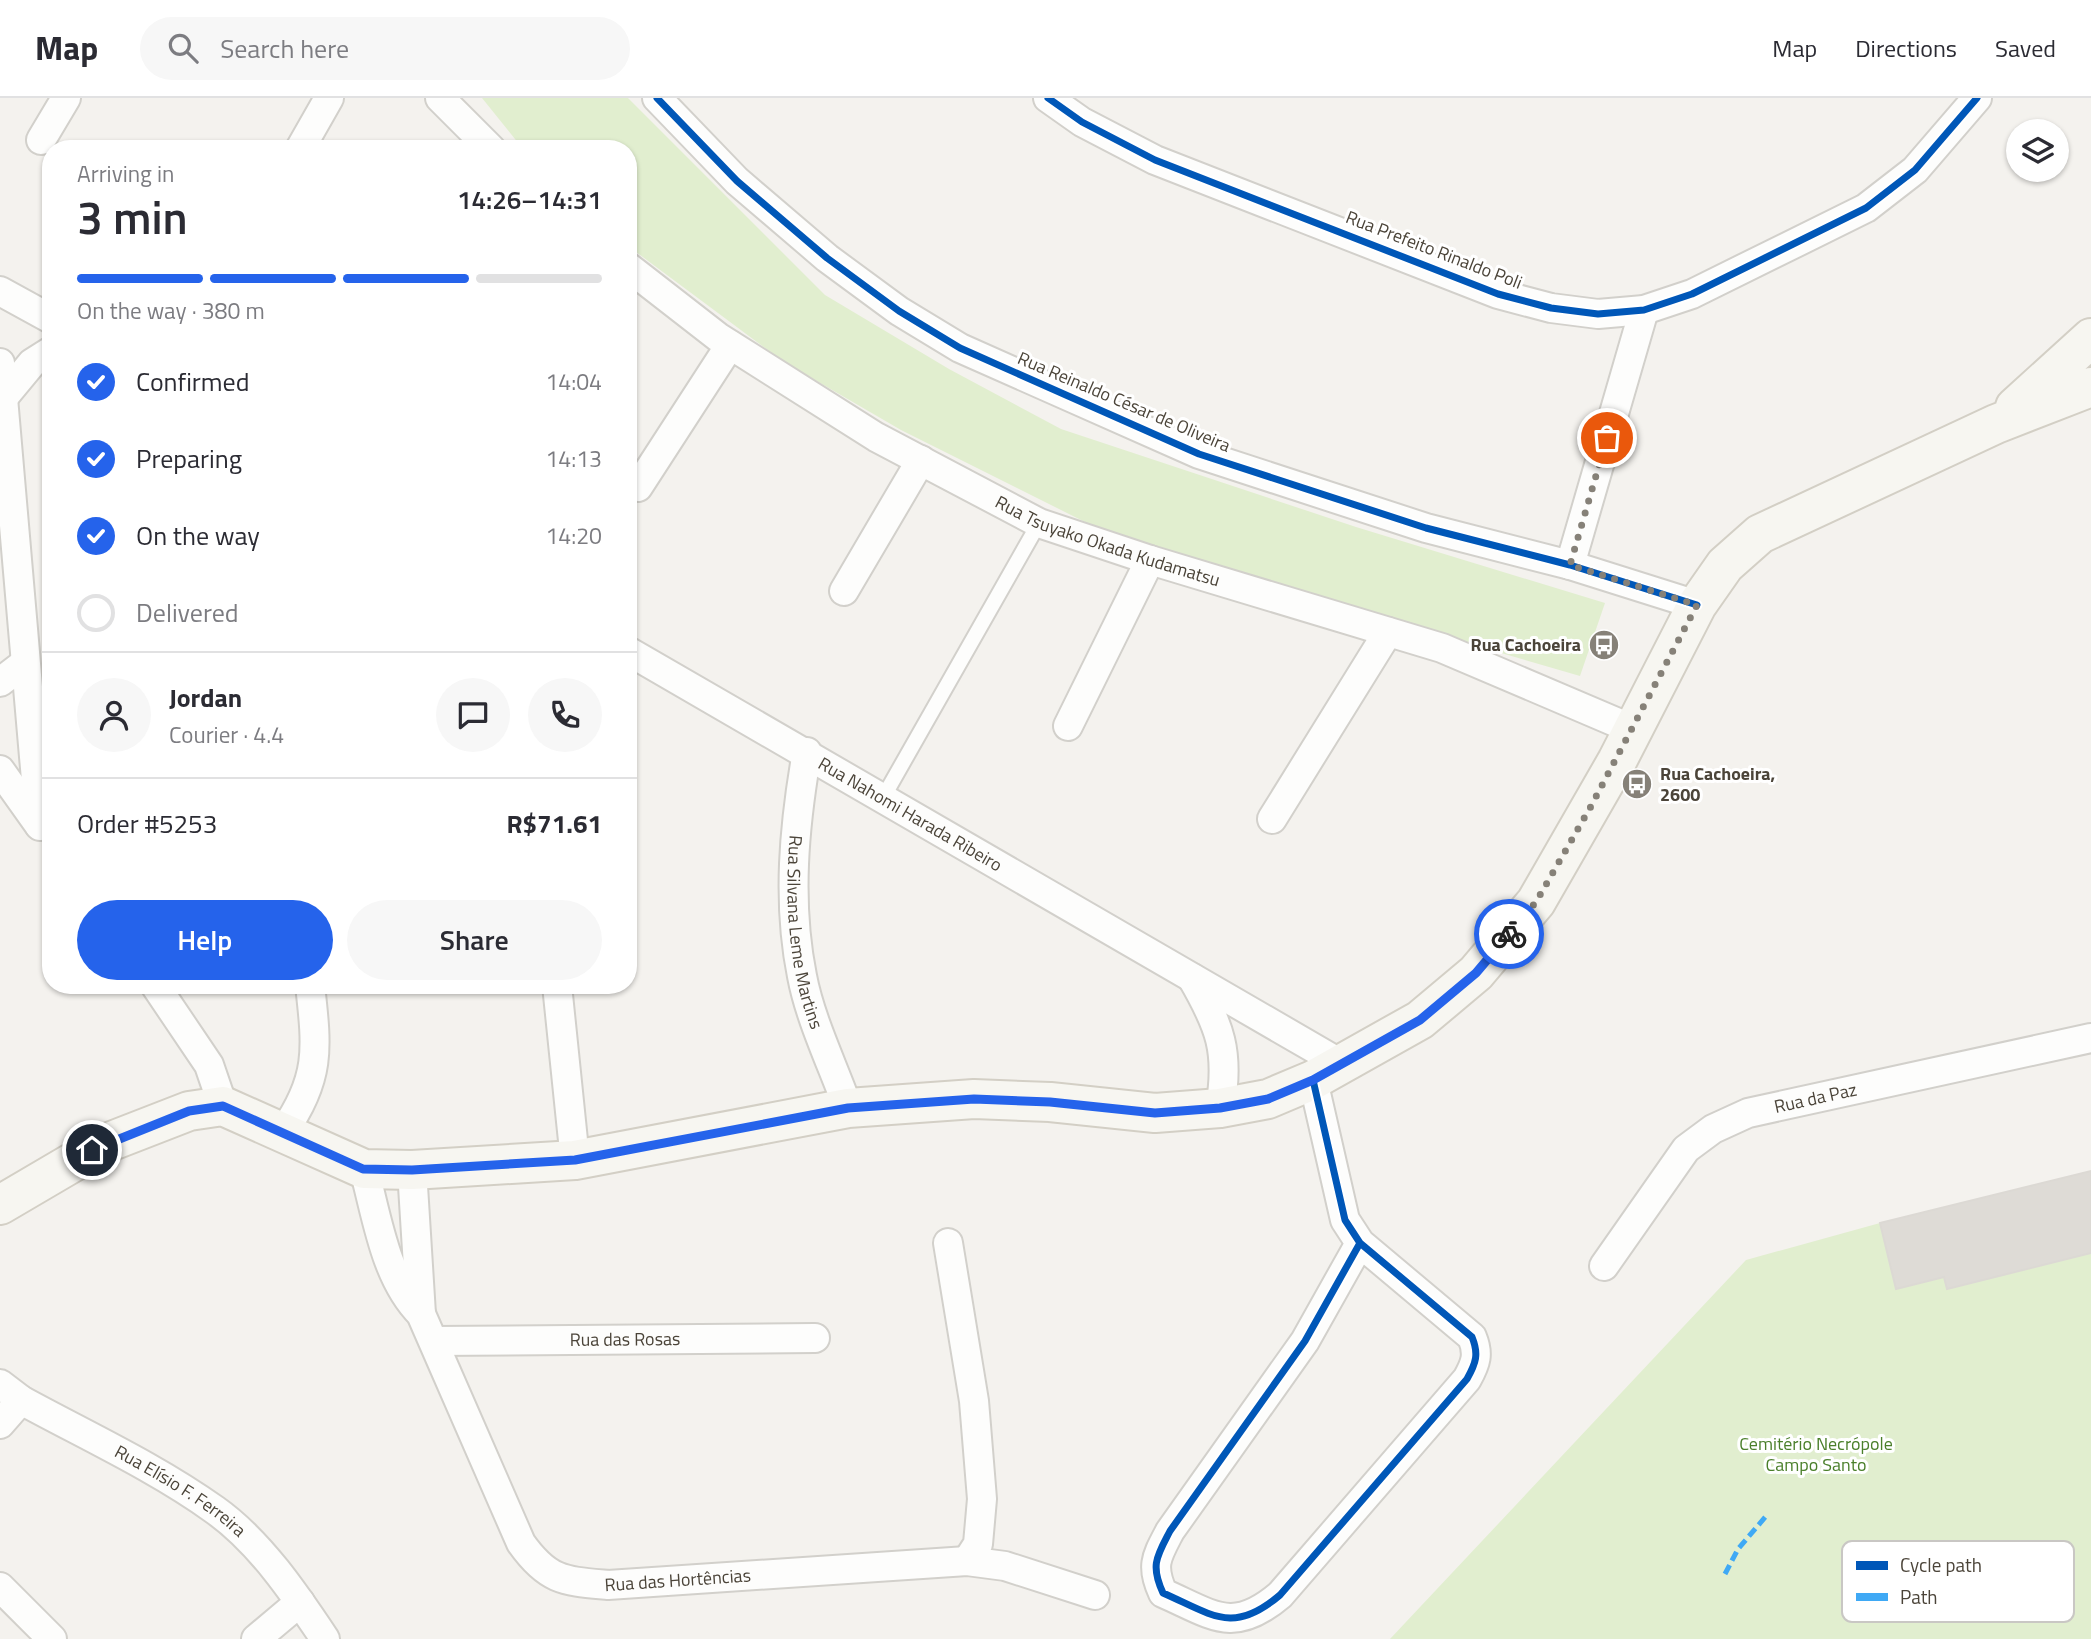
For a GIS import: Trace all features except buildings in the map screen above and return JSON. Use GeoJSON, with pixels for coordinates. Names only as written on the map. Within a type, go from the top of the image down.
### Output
{"type":"FeatureCollection","features":[{"type":"Feature","properties":{"kind":"main road"},"geometry":{"type":"LineString","coordinates":[[1996,424],[2091,338]]}},
{"type":"Feature","properties":{"kind":"main road"},"geometry":{"type":"LineString","coordinates":[[2,1198],[104,1144],[189,1111],[223,1106],[363,1169],[412,1170],[575,1160],[848,1108],[974,1099],[1050,1102],[1155,1113],[1220,1108],[1268,1099],[1328,1072],[1420,1020],[1476,973],[1536,902],[1697,605],[1726,565],[1760,534],[1996,424],[2091,387]]}},
{"type":"Feature","properties":{"kind":"street"},"geometry":{"type":"LineString","coordinates":[[41,140],[66,98]]}},
{"type":"Feature","properties":{"kind":"street"},"geometry":{"type":"LineString","coordinates":[[305,140],[329,98]]}},
{"type":"Feature","properties":{"kind":"street"},"geometry":{"type":"LineString","coordinates":[[440,98],[482,140]]}},
{"type":"Feature","properties":{"kind":"street","name":"Rua Reinaldo César de Oliveira"},"geometry":{"type":"LineString","coordinates":[[657,98],[737,181],[827,258],[900,311],[960,348],[1199,454],[1426,528],[1570,565],[1697,605]]}},
{"type":"Feature","properties":{"kind":"street","name":"Rua Prefeito Rinaldo Poli"},"geometry":{"type":"LineString","coordinates":[[1048,98],[1082,122],[1154,160],[1498,294],[1551,308],[1598,314],[1644,310],[1692,294],[1866,208],[1915,170],[1957,124],[1976,98]]}},
{"type":"Feature","properties":{"kind":"street","name":"Rua Tsuyako Okada Kudamatsu"},"geometry":{"type":"LineString","coordinates":[[637,274],[730,345],[876,438],[1039,523],[1150,560],[1442,648],[1632,729]]}},
{"type":"Feature","properties":{"kind":"street"},"geometry":{"type":"LineString","coordinates":[[0,291],[42,314]]}},
{"type":"Feature","properties":{"kind":"street"},"geometry":{"type":"LineString","coordinates":[[1570,565],[1644,310]]}},
{"type":"Feature","properties":{"kind":"street"},"geometry":{"type":"LineString","coordinates":[[638,487],[730,345]]}},
{"type":"Feature","properties":{"kind":"street"},"geometry":{"type":"LineString","coordinates":[[3,398],[32,363],[42,357]]}},
{"type":"Feature","properties":{"kind":"street"},"geometry":{"type":"LineString","coordinates":[[0,363],[25,663],[42,808]]}},
{"type":"Feature","properties":{"kind":"street"},"geometry":{"type":"LineString","coordinates":[[844,591],[920,460]]}},
{"type":"Feature","properties":{"kind":"street"},"geometry":{"type":"LineString","coordinates":[[1068,726],[1150,560]]}},
{"type":"Feature","properties":{"kind":"street"},"geometry":{"type":"LineString","coordinates":[[1272,819],[1388,632]]}},
{"type":"Feature","properties":{"kind":"street","name":"Rua Nahomi Harada Ribeiro"},"geometry":{"type":"LineString","coordinates":[[637,656],[884,796],[1190,975],[1328,1072]]}},
{"type":"Feature","properties":{"kind":"street"},"geometry":{"type":"LineString","coordinates":[[0,682],[25,663]]}},
{"type":"Feature","properties":{"kind":"street","name":"Rua Silvana Leme Martins"},"geometry":{"type":"LineString","coordinates":[[807,752],[796,818],[795,916],[802,978],[848,1108]]}},
{"type":"Feature","properties":{"kind":"street"},"geometry":{"type":"LineString","coordinates":[[0,770],[42,830]]}},
{"type":"Feature","properties":{"kind":"street"},"geometry":{"type":"LineString","coordinates":[[1190,975],[1221,1035],[1225,1060],[1220,1108]]}},
{"type":"Feature","properties":{"kind":"street"},"geometry":{"type":"LineString","coordinates":[[161,994],[203,1054],[223,1106]]}},
{"type":"Feature","properties":{"kind":"street"},"geometry":{"type":"LineString","coordinates":[[283,1132],[312,1083],[314,1044],[311,994]]}},
{"type":"Feature","properties":{"kind":"street"},"geometry":{"type":"LineString","coordinates":[[558,994],[575,1160]]}},
{"type":"Feature","properties":{"kind":"street","name":"Rua da Paz"},"geometry":{"type":"LineString","coordinates":[[1604,1266],[1686,1149],[1713,1129],[1748,1114],[2091,1038]]}},
{"type":"Feature","properties":{"kind":"street"},"geometry":{"type":"LineString","coordinates":[[1328,1072],[1345,1220],[1360,1243],[1472,1337],[1477,1349],[1471,1371],[1280,1595],[1260,1612],[1240,1619],[1220,1618],[1163,1593],[1155,1577],[1155,1562],[1170,1531],[1305,1341],[1360,1243]]}},
{"type":"Feature","properties":{"kind":"street","name":"Rua das Hortências"},"geometry":{"type":"LineString","coordinates":[[363,1169],[394,1276],[406,1299],[421,1314]]}},
{"type":"Feature","properties":{"kind":"street","name":"Rua das Hortências"},"geometry":{"type":"LineString","coordinates":[[412,1170],[421,1314],[521,1543],[538,1567],[571,1581],[608,1585],[967,1561],[1045,1577],[1095,1595]]}},
{"type":"Feature","properties":{"kind":"street"},"geometry":{"type":"LineString","coordinates":[[948,1243],[974,1401],[982,1499],[978,1544],[967,1561]]}},
{"type":"Feature","properties":{"kind":"street","name":"Rua das Rosas"},"geometry":{"type":"LineString","coordinates":[[433,1341],[815,1338]]}},
{"type":"Feature","properties":{"kind":"street"},"geometry":{"type":"LineString","coordinates":[[0,1424],[10,1392]]}},
{"type":"Feature","properties":{"kind":"street","name":"Rua Elísio F. Ferreira"},"geometry":{"type":"LineString","coordinates":[[10,1392],[217,1511],[252,1544],[300,1602],[325,1639]]}},
{"type":"Feature","properties":{"kind":"street"},"geometry":{"type":"LineString","coordinates":[[0,1587],[52,1639]]}},
{"type":"Feature","properties":{"kind":"street"},"geometry":{"type":"LineString","coordinates":[[256,1639],[300,1602]]}},
{"type":"Feature","properties":{"kind":"lane"},"geometry":{"type":"LineString","coordinates":[[884,796],[1039,523]]}},
{"type":"Feature","properties":{"kind":"green space"},"geometry":{"type":"Polygon","coordinates":[[[482,98],[628,98],[825,295],[949,369],[1061,429],[1356,527],[1605,603],[1580,676],[1131,545],[901,430],[784,362],[637,253],[637,140],[516,140],[482,98]]]}},
{"type":"Feature","properties":{"kind":"green space","name":"Cemitério Necrópole Campo Santo"},"geometry":{"type":"Polygon","coordinates":[[[1880,1223],[1896,1288],[1944,1277],[1948,1288],[2091,1253],[2091,1639],[1390,1639],[1746,1260],[1880,1223]]]}},
{"type":"Feature","properties":{"kind":"marked path"},"geometry":{"type":"LineString","coordinates":[[1725,1574],[1738,1549],[1767,1515]]}},
{"type":"Feature","properties":{"kind":"cycle path"},"geometry":{"type":"LineString","coordinates":[[657,98],[737,181],[827,258],[899,311],[960,348],[1199,454],[1426,528],[1570,565],[1697,605]]}},
{"type":"Feature","properties":{"kind":"cycle path"},"geometry":{"type":"LineString","coordinates":[[1048,98],[1082,122],[1155,160],[1498,294],[1551,308],[1598,314],[1644,310],[1692,294],[1866,208],[1915,170],[1977,98]]}},
{"type":"Feature","properties":{"kind":"cycle path"},"geometry":{"type":"LineString","coordinates":[[1313,1080],[1345,1220],[1360,1243],[1472,1337],[1476,1354],[1474,1363],[1467,1379],[1280,1595],[1264,1607],[1249,1615],[1223,1617],[1163,1593],[1156,1568],[1170,1531],[1305,1341],[1360,1243]]}},
{"type":"Feature","properties":{"kind":"way so far"},"geometry":{"type":"LineString","coordinates":[[1509,934],[1536,902],[1617,761],[1697,605],[1570,565],[1607,438]]}},
{"type":"Feature","properties":{"kind":"place","name":"Rua Cachoeira"},"geometry":{"type":"Point","coordinates":[1604,645]}},
{"type":"Feature","properties":{"kind":"place","name":"Rua Cachoeira, 2600"},"geometry":{"type":"Point","coordinates":[1637,784]}},
{"type":"Feature","properties":{"kind":"route"},"geometry":{"type":"LineString","coordinates":[[92,1150],[189,1111],[223,1106],[363,1169],[412,1170],[575,1160],[848,1108],[974,1099],[1050,1102],[1155,1113],[1220,1108],[1268,1099],[1313,1080],[1420,1020],[1476,973],[1509,934]]}}]}
